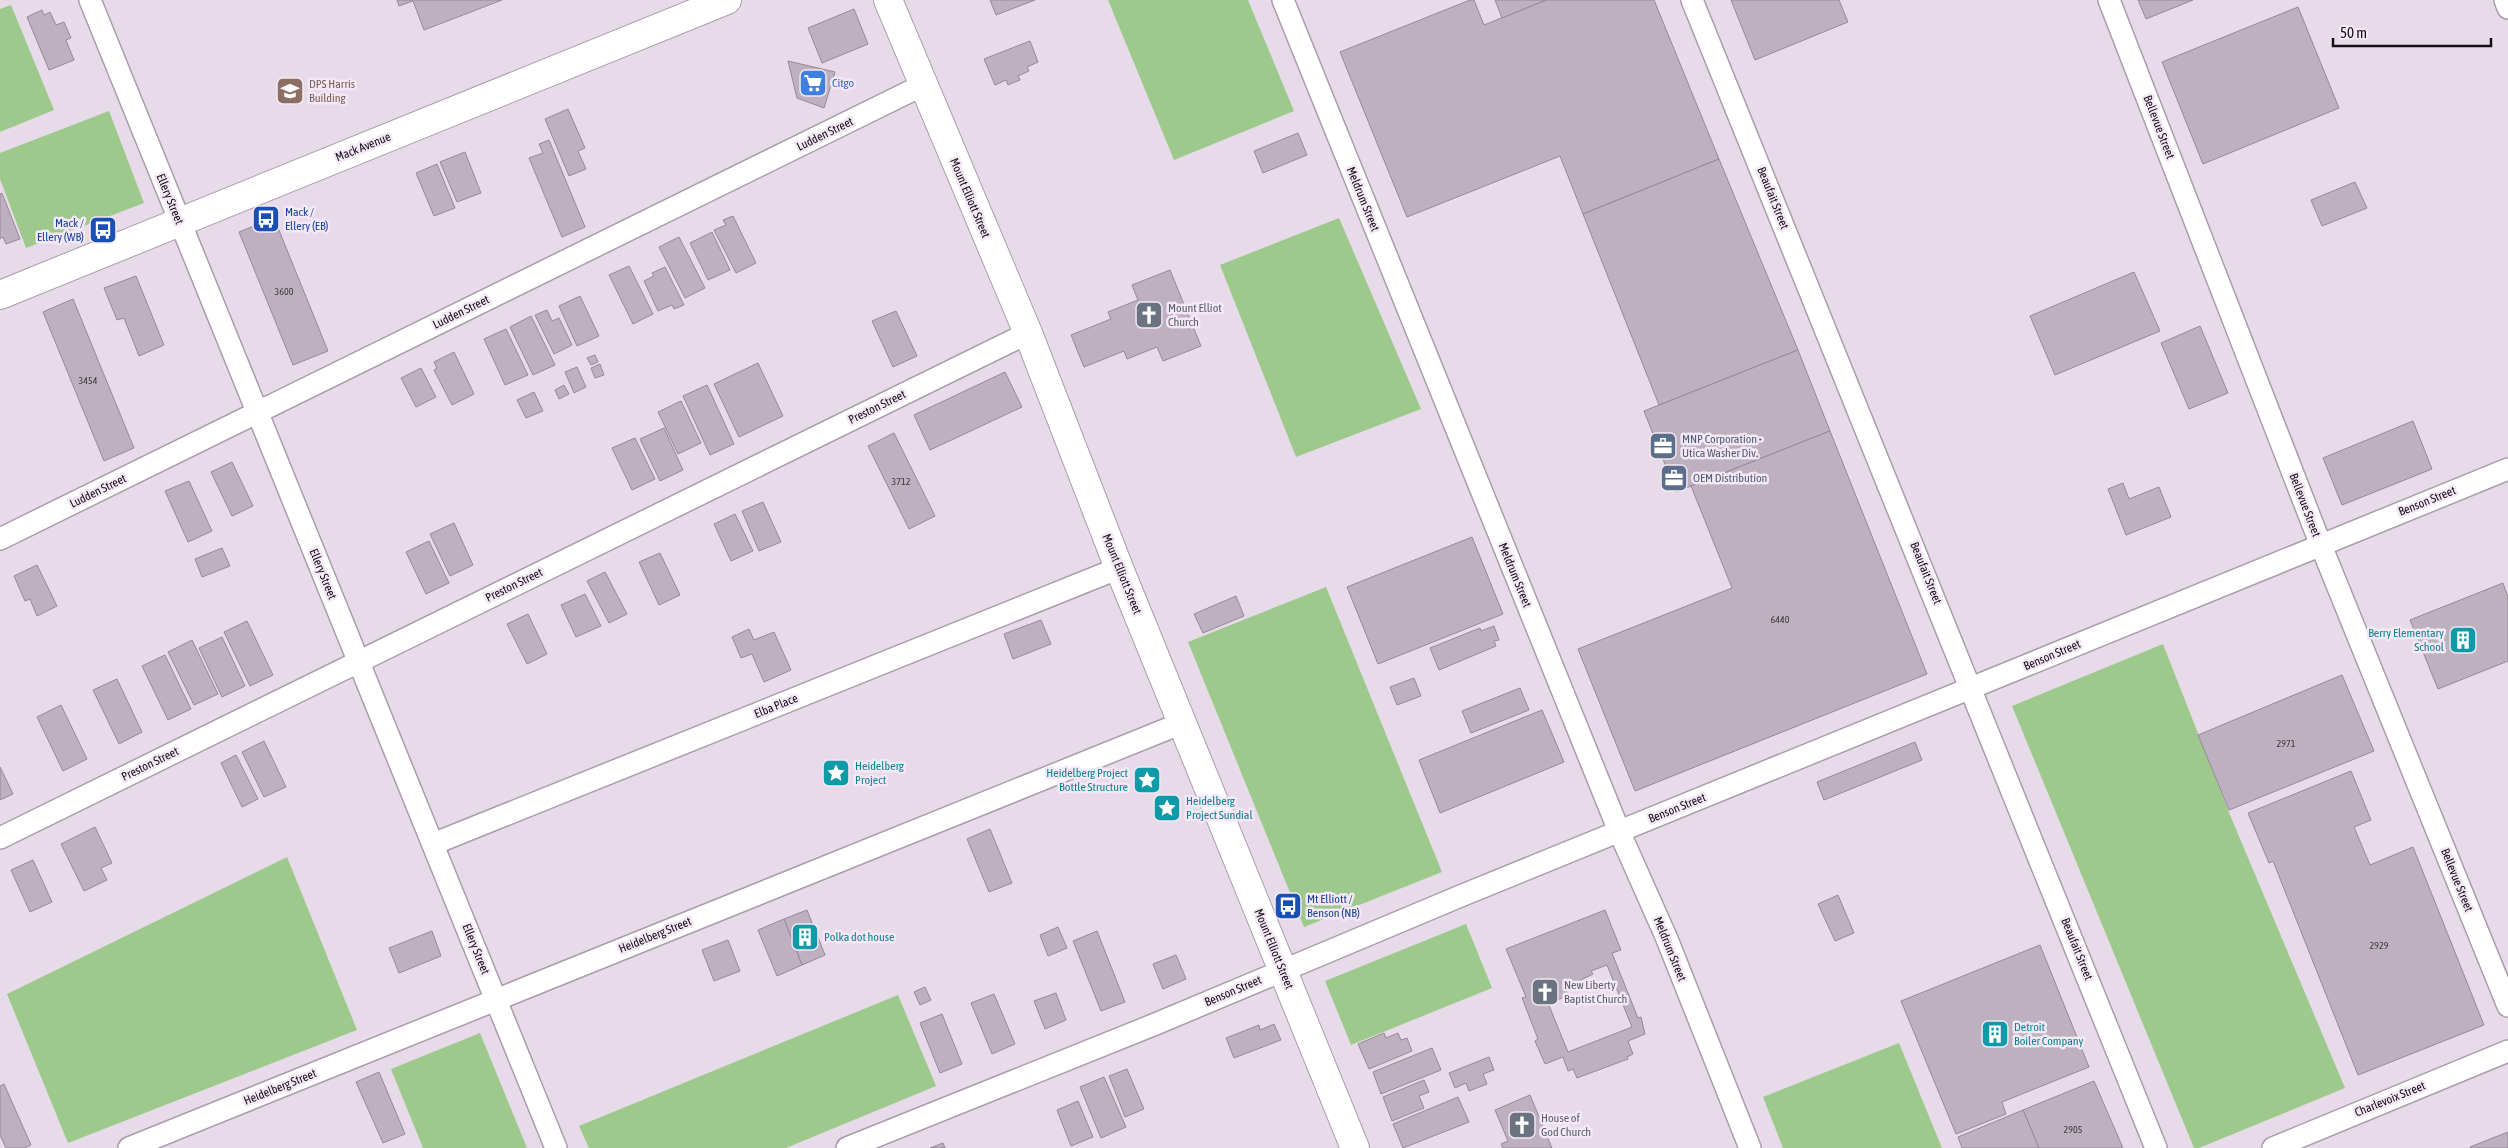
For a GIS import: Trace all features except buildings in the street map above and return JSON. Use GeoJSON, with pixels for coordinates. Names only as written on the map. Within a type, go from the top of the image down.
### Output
{"type":"FeatureCollection","features":[{"type":"Feature","properties":{"kind":"main road","name":"Mack Avenue"},"geometry":{"type":"LineString","coordinates":[[0,296],[727,0]]}},
{"type":"Feature","properties":{"kind":"main road","name":"Mount Elliott Street"},"geometry":{"type":"LineString","coordinates":[[888,0],[1028,333],[1119,568],[1355,1148]]}},
{"type":"Feature","properties":{"kind":"street","name":"Ellery Street"},"geometry":{"type":"LineString","coordinates":[[90,0],[556,1148]]}},
{"type":"Feature","properties":{"kind":"street","name":"Meldrum Street"},"geometry":{"type":"LineString","coordinates":[[1283,0],[1750,1148]]}},
{"type":"Feature","properties":{"kind":"street","name":"Beaufait Street"},"geometry":{"type":"LineString","coordinates":[[1692,0],[1972,688],[2156,1148]]}},
{"type":"Feature","properties":{"kind":"street","name":"Bellevue Street"},"geometry":{"type":"LineString","coordinates":[[2109,0],[2320,544],[2508,1006]]}},
{"type":"Feature","properties":{"kind":"street"},"geometry":{"type":"LineString","coordinates":[[2505,0],[2508,8]]}},
{"type":"Feature","properties":{"kind":"street","name":"Ludden Street"},"geometry":{"type":"LineString","coordinates":[[0,539],[923,85]]}},
{"type":"Feature","properties":{"kind":"street","name":"Preston Street"},"geometry":{"type":"LineString","coordinates":[[0,838],[1028,333]]}},
{"type":"Feature","properties":{"kind":"street","name":"Benson Street"},"geometry":{"type":"LineString","coordinates":[[847,1148],[2320,544],[2508,469]]}},
{"type":"Feature","properties":{"kind":"street","name":"Elba Place"},"geometry":{"type":"LineString","coordinates":[[433,844],[1119,568]]}},
{"type":"Feature","properties":{"kind":"street","name":"Heidelberg Street"},"geometry":{"type":"LineString","coordinates":[[129,1148],[1182,723]]}},
{"type":"Feature","properties":{"kind":"street","name":"Charlevoix Street"},"geometry":{"type":"LineString","coordinates":[[2273,1148],[2508,1051]]}},
{"type":"Feature","properties":{"kind":"green space"},"geometry":{"type":"Polygon","coordinates":[[[1108,0],[1248,0],[1294,111],[1174,160],[1108,0]]]}},
{"type":"Feature","properties":{"kind":"green space"},"geometry":{"type":"Polygon","coordinates":[[[11,5],[54,110],[0,132],[0,9],[11,5]]]}},
{"type":"Feature","properties":{"kind":"green space"},"geometry":{"type":"Polygon","coordinates":[[[109,111],[144,203],[26,248],[0,179],[0,153],[109,111]]]}},
{"type":"Feature","properties":{"kind":"green space"},"geometry":{"type":"Polygon","coordinates":[[[1339,218],[1421,409],[1296,457],[1220,265],[1339,218]]]}},
{"type":"Feature","properties":{"kind":"green space"},"geometry":{"type":"Polygon","coordinates":[[[1326,587],[1442,872],[1304,927],[1188,642],[1326,587]]]}},
{"type":"Feature","properties":{"kind":"green space"},"geometry":{"type":"Polygon","coordinates":[[[2163,644],[2230,815],[2345,1088],[2199,1148],[2194,1148],[2012,706],[2163,644]]]}},
{"type":"Feature","properties":{"kind":"green space"},"geometry":{"type":"Polygon","coordinates":[[[287,857],[357,1030],[68,1143],[7,994],[287,857]]]}},
{"type":"Feature","properties":{"kind":"green space"},"geometry":{"type":"Polygon","coordinates":[[[1466,924],[1492,988],[1351,1045],[1325,981],[1466,924]]]}},
{"type":"Feature","properties":{"kind":"green space"},"geometry":{"type":"Polygon","coordinates":[[[898,995],[936,1086],[786,1148],[589,1148],[579,1126],[898,995]]]}},
{"type":"Feature","properties":{"kind":"green space"},"geometry":{"type":"Polygon","coordinates":[[[480,1033],[527,1148],[423,1148],[391,1069],[480,1033]]]}},
{"type":"Feature","properties":{"kind":"green space"},"geometry":{"type":"Polygon","coordinates":[[[1899,1043],[1942,1148],[1783,1148],[1763,1097],[1899,1043]]]}},
{"type":"Feature","properties":{"kind":"place","name":"Citgo"},"geometry":{"type":"Point","coordinates":[813,83]}},
{"type":"Feature","properties":{"kind":"place","name":"DPS Harris Building"},"geometry":{"type":"Point","coordinates":[290,91]}},
{"type":"Feature","properties":{"kind":"place","name":"Mack / Ellery (EB)"},"geometry":{"type":"Point","coordinates":[266,219]}},
{"type":"Feature","properties":{"kind":"place","name":"Mack / Ellery (WB)"},"geometry":{"type":"Point","coordinates":[103,230]}},
{"type":"Feature","properties":{"kind":"place","name":"Mount Elliot Church"},"geometry":{"type":"Point","coordinates":[1149,315]}},
{"type":"Feature","properties":{"kind":"place","name":"MNP Corporation - Utica Washer Div."},"geometry":{"type":"Point","coordinates":[1663,446]}},
{"type":"Feature","properties":{"kind":"place","name":"OEM Distribution"},"geometry":{"type":"Point","coordinates":[1674,478]}},
{"type":"Feature","properties":{"kind":"place","name":"Berry Elementary School"},"geometry":{"type":"Point","coordinates":[2463,640]}},
{"type":"Feature","properties":{"kind":"place","name":"Heidelberg Project"},"geometry":{"type":"Point","coordinates":[836,773]}},
{"type":"Feature","properties":{"kind":"place","name":"Heidelberg Project Bottle Structure"},"geometry":{"type":"Point","coordinates":[1147,780]}},
{"type":"Feature","properties":{"kind":"place","name":"Heidelberg Project Sundial"},"geometry":{"type":"Point","coordinates":[1167,808]}},
{"type":"Feature","properties":{"kind":"place","name":"Mt Elliott / Benson (NB)"},"geometry":{"type":"Point","coordinates":[1288,906]}},
{"type":"Feature","properties":{"kind":"place","name":"Polka dot house"},"geometry":{"type":"Point","coordinates":[805,937]}},
{"type":"Feature","properties":{"kind":"place","name":"New Liberty Baptist Church"},"geometry":{"type":"Point","coordinates":[1545,992]}},
{"type":"Feature","properties":{"kind":"place","name":"Detroit Boiler Company"},"geometry":{"type":"Point","coordinates":[1995,1034]}},
{"type":"Feature","properties":{"kind":"place","name":"House of God Church"},"geometry":{"type":"Point","coordinates":[1522,1125]}}]}
